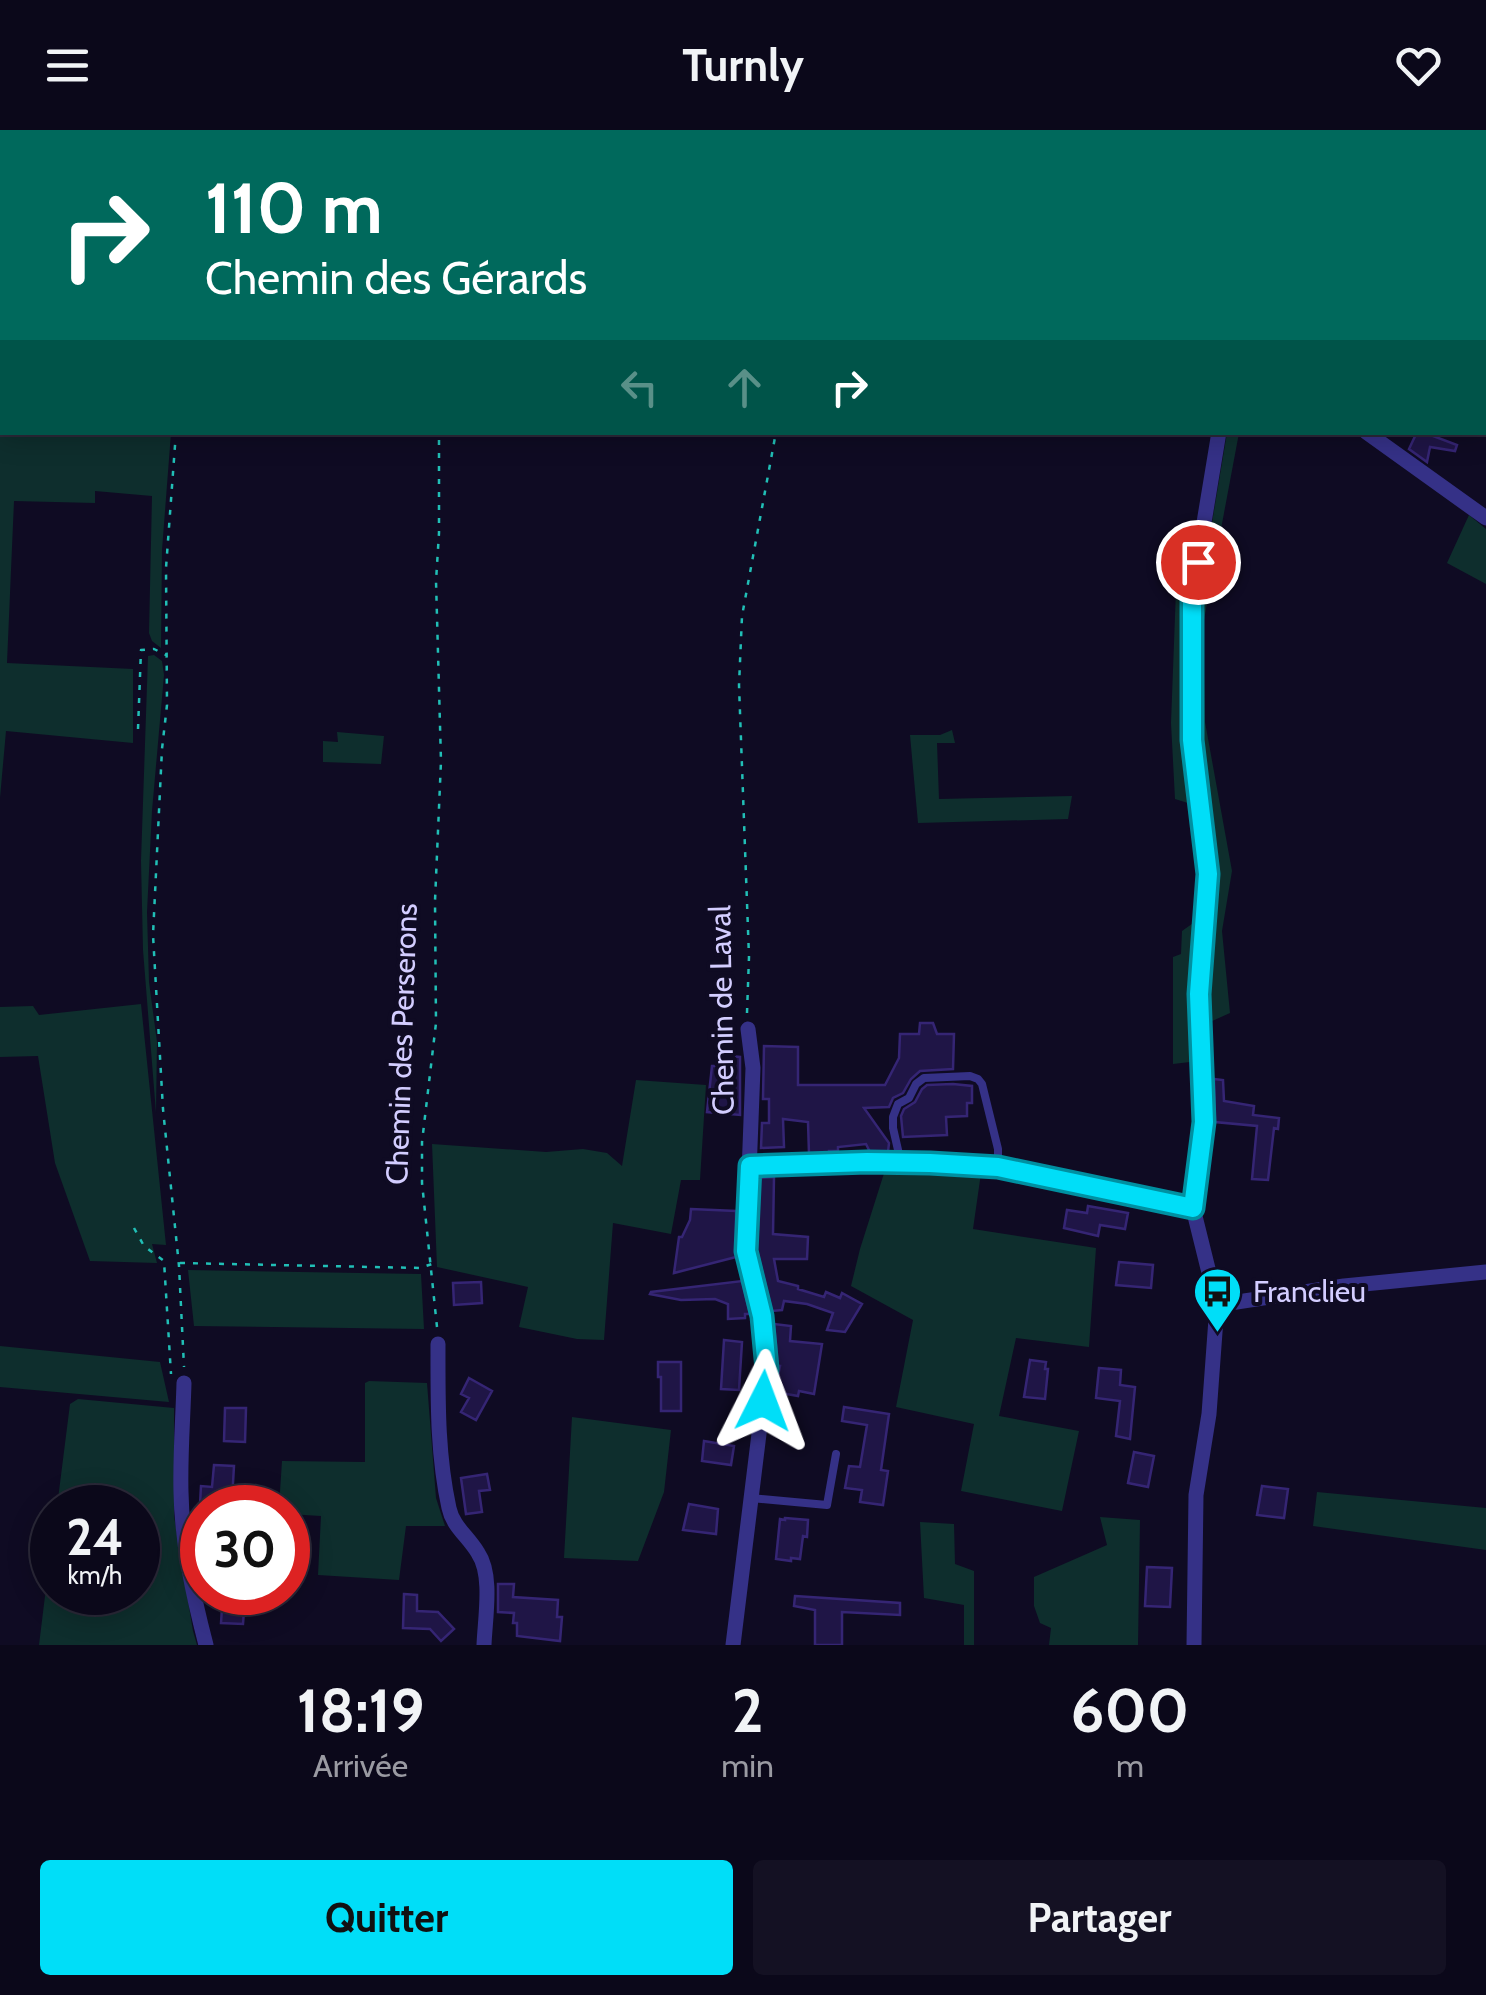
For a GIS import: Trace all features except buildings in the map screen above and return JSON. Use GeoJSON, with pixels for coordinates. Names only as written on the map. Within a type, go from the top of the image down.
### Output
{"type":"FeatureCollection","features":[{"type":"Feature","properties":{"kind":"street"},"geometry":{"type":"LineString","coordinates":[[1194,1645],[1196,1495],[1210,1414],[1217,1306],[1193,1208],[1204,1122],[1199,994],[1208,874],[1192,740],[1192,595],[1219,435]]}},
{"type":"Feature","properties":{"kind":"street"},"geometry":{"type":"LineString","coordinates":[[1370,435],[1486,518]]}},
{"type":"Feature","properties":{"kind":"street","name":"Chemin de Laval"},"geometry":{"type":"LineString","coordinates":[[733,1645],[767,1369],[762,1316],[746,1251],[754,1068],[748,1029]]}},
{"type":"Feature","properties":{"kind":"street"},"geometry":{"type":"LineString","coordinates":[[750,1166],[901,1163],[998,1167],[1193,1208]]}},
{"type":"Feature","properties":{"kind":"street"},"geometry":{"type":"LineString","coordinates":[[1217,1306],[1344,1286],[1486,1272]]}},
{"type":"Feature","properties":{"kind":"street"},"geometry":{"type":"LineString","coordinates":[[438,1344],[442,1464],[450,1512],[458,1529],[479,1553],[487,1573],[484,1645]]}},
{"type":"Feature","properties":{"kind":"street"},"geometry":{"type":"LineString","coordinates":[[184,1391],[184,1538],[206,1645]]}},
{"type":"Feature","properties":{"kind":"lane"},"geometry":{"type":"LineString","coordinates":[[901,1163],[893,1128],[898,1104],[909,1098],[924,1078],[970,1076],[982,1084],[998,1150],[998,1167]]}},
{"type":"Feature","properties":{"kind":"lane"},"geometry":{"type":"LineString","coordinates":[[751,1498],[827,1505],[836,1454]]}},
{"type":"Feature","properties":{"kind":"path"},"geometry":{"type":"LineString","coordinates":[[176,435],[166,568],[167,705],[154,935],[163,1109],[179,1264],[184,1391]]}},
{"type":"Feature","properties":{"kind":"path","name":"Chemin des Perserons"},"geometry":{"type":"LineString","coordinates":[[438,1344],[422,1182],[422,1142],[436,1023],[439,435]]}},
{"type":"Feature","properties":{"kind":"path","name":"Chemin de Laval"},"geometry":{"type":"LineString","coordinates":[[748,1029],[739,685],[742,616],[775,435]]}},
{"type":"Feature","properties":{"kind":"path"},"geometry":{"type":"LineString","coordinates":[[138,729],[141,650],[154,649],[168,656]]}},
{"type":"Feature","properties":{"kind":"path"},"geometry":{"type":"LineString","coordinates":[[134,1228],[144,1246],[164,1261],[171,1376],[184,1391]]}},
{"type":"Feature","properties":{"kind":"path"},"geometry":{"type":"LineString","coordinates":[[179,1264],[420,1268],[432,1264]]}},
{"type":"Feature","properties":{"kind":"green space"},"geometry":{"type":"Polygon","coordinates":[[[0,435],[171,435],[162,550],[161,648],[149,633],[152,496],[95,491],[95,503],[14,501],[7,663],[133,669],[133,743],[6,731],[0,798],[0,435]]]}},
{"type":"Feature","properties":{"kind":"green space"},"geometry":{"type":"Polygon","coordinates":[[[1227,435],[1239,435],[1203,625],[1205,722],[1232,871],[1222,931],[1230,1013],[1210,1022],[1207,982],[1218,875],[1198,738],[1195,624],[1227,435]]]}},
{"type":"Feature","properties":{"kind":"green space"},"geometry":{"type":"Polygon","coordinates":[[[1469,515],[1486,529],[1486,584],[1447,563],[1469,515]]]}},
{"type":"Feature","properties":{"kind":"green space"},"geometry":{"type":"Polygon","coordinates":[[[1190,556],[1184,680],[1191,804],[1175,799],[1171,723],[1177,563],[1190,556]]]}},
{"type":"Feature","properties":{"kind":"green space"},"geometry":{"type":"Polygon","coordinates":[[[148,656],[162,661],[164,675],[147,912],[149,982],[157,1042],[156,1113],[143,950],[141,861],[148,656]]]}},
{"type":"Feature","properties":{"kind":"green space"},"geometry":{"type":"Polygon","coordinates":[[[952,730],[955,743],[937,743],[939,799],[1072,796],[1068,819],[918,823],[910,735],[940,735],[952,730]]]}},
{"type":"Feature","properties":{"kind":"green space"},"geometry":{"type":"Polygon","coordinates":[[[337,732],[384,736],[381,764],[323,762],[323,741],[338,742],[337,732]]]}},
{"type":"Feature","properties":{"kind":"green space"},"geometry":{"type":"Polygon","coordinates":[[[1196,921],[1195,1051],[1190,1062],[1173,1064],[1173,957],[1181,954],[1182,931],[1196,921]]]}},
{"type":"Feature","properties":{"kind":"green space"},"geometry":{"type":"Polygon","coordinates":[[[141,1004],[166,1245],[152,1244],[157,1263],[90,1261],[55,1163],[38,1056],[0,1057],[0,1007],[33,1006],[39,1015],[141,1004]]]}},
{"type":"Feature","properties":{"kind":"green space"},"geometry":{"type":"Polygon","coordinates":[[[636,1080],[706,1085],[700,1180],[681,1180],[671,1234],[613,1223],[604,1340],[577,1339],[519,1327],[528,1287],[437,1267],[432,1144],[546,1152],[583,1149],[607,1153],[622,1166],[636,1080]]]}},
{"type":"Feature","properties":{"kind":"green space"},"geometry":{"type":"Polygon","coordinates":[[[886,1167],[981,1173],[973,1229],[1096,1248],[1089,1347],[1016,1338],[999,1416],[1079,1431],[1062,1511],[961,1491],[974,1424],[896,1407],[913,1320],[851,1286],[886,1167]]]}},
{"type":"Feature","properties":{"kind":"green space"},"geometry":{"type":"Polygon","coordinates":[[[188,1270],[421,1274],[424,1329],[194,1326],[188,1270]]]}},
{"type":"Feature","properties":{"kind":"green space"},"geometry":{"type":"Polygon","coordinates":[[[0,1346],[160,1362],[169,1402],[0,1387],[0,1346]]]}},
{"type":"Feature","properties":{"kind":"green space"},"geometry":{"type":"Polygon","coordinates":[[[365,1383],[427,1383],[436,1498],[445,1526],[406,1526],[399,1580],[318,1575],[321,1516],[310,1515],[310,1485],[280,1485],[282,1461],[365,1462],[365,1383]]]}},
{"type":"Feature","properties":{"kind":"green space"},"geometry":{"type":"Polygon","coordinates":[[[78,1399],[174,1408],[174,1516],[180,1552],[180,1615],[190,1615],[197,1645],[39,1645],[43,1615],[160,1615],[160,1485],[60,1485],[70,1404],[78,1399]]]}},
{"type":"Feature","properties":{"kind":"green space"},"geometry":{"type":"Polygon","coordinates":[[[572,1417],[671,1430],[664,1492],[638,1561],[564,1558],[572,1417]]]}},
{"type":"Feature","properties":{"kind":"green space"},"geometry":{"type":"Polygon","coordinates":[[[1317,1492],[1486,1508],[1486,1550],[1313,1526],[1317,1492]]]}},
{"type":"Feature","properties":{"kind":"green space"},"geometry":{"type":"Polygon","coordinates":[[[1100,1517],[1140,1520],[1138,1645],[1049,1645],[1051,1628],[1040,1623],[1034,1606],[1034,1577],[1107,1545],[1100,1517]]]}},
{"type":"Feature","properties":{"kind":"green space"},"geometry":{"type":"Polygon","coordinates":[[[920,1522],[954,1524],[955,1564],[974,1571],[974,1645],[964,1645],[964,1605],[924,1598],[920,1522]]]}},
{"type":"Feature","properties":{"kind":"place","name":"Franclieu"},"geometry":{"type":"Point","coordinates":[1218,1334]}},
{"type":"Feature","properties":{"kind":"route"},"geometry":{"type":"LineString","coordinates":[[763,1401],[767,1369],[762,1316],[746,1251],[750,1166],[867,1162],[998,1167],[1193,1208],[1204,1122],[1199,994],[1208,874],[1192,740],[1192,595],[1198,562]]}}]}
